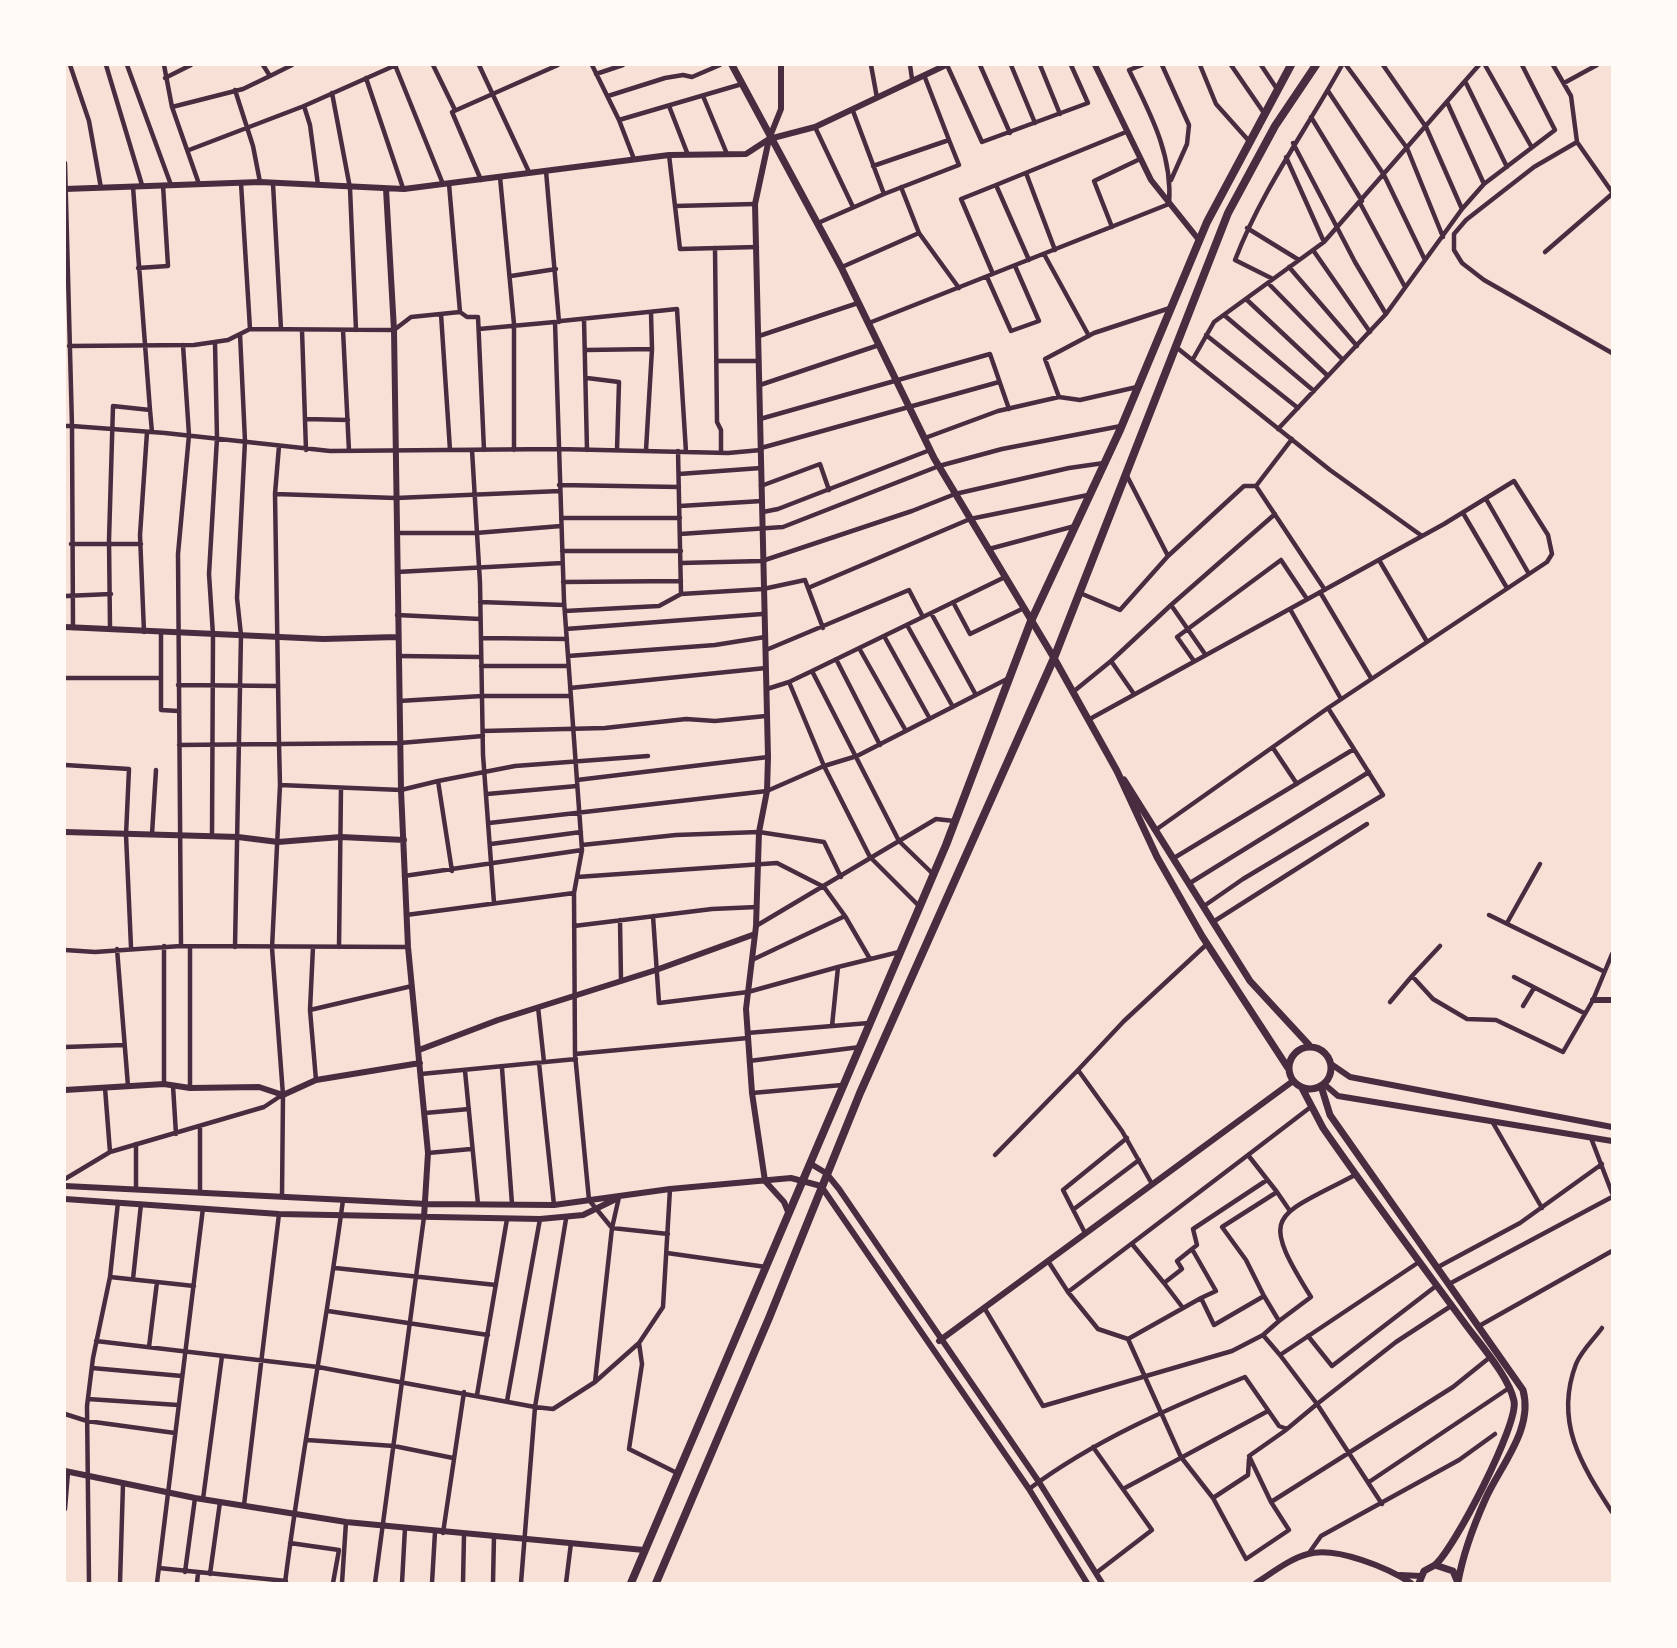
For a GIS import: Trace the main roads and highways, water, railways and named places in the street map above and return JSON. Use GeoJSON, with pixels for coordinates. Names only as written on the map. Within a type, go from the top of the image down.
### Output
{"type":"FeatureCollection","features":[{"type":"Feature","properties":{"kind":"highway"},"geometry":{"type":"LineString","coordinates":[[631,1583],[901,952],[1031,621],[1121,426],[1199,240],[1291,65]]}},
{"type":"Feature","properties":{"kind":"highway"},"geometry":{"type":"LineString","coordinates":[[656,1583],[780,1294],[827,1172],[1054,658],[1228,213],[1275,127],[1316,65]]}},
{"type":"Feature","properties":{"kind":"main road"},"geometry":{"type":"LineString","coordinates":[[732,65],[769,139],[841,267],[930,450],[1054,658],[1116,771],[1157,857],[1207,944],[1288,1068],[1293,1081],[1302,1088],[1355,1175],[1509,1388],[1515,1416],[1505,1444],[1454,1544],[1420,1580]]}},
{"type":"Feature","properties":{"kind":"main road"},"geometry":{"type":"LineString","coordinates":[[1116,771],[1132,789],[1250,981],[1310,1046],[1324,1052],[1331,1064],[1322,1085],[1330,1115],[1523,1390],[1526,1410],[1518,1435],[1473,1528],[1458,1583]]}},
{"type":"Feature","properties":{"kind":"main road"},"geometry":{"type":"LineString","coordinates":[[1288,1068],[1297,1050],[1310,1046]]}},
{"type":"Feature","properties":{"kind":"main road"},"geometry":{"type":"LineString","coordinates":[[1302,1088],[1322,1085]]}},
{"type":"Feature","properties":{"kind":"main road"},"geometry":{"type":"LineString","coordinates":[[1435,1565],[1453,1571],[1458,1583]]}}]}
